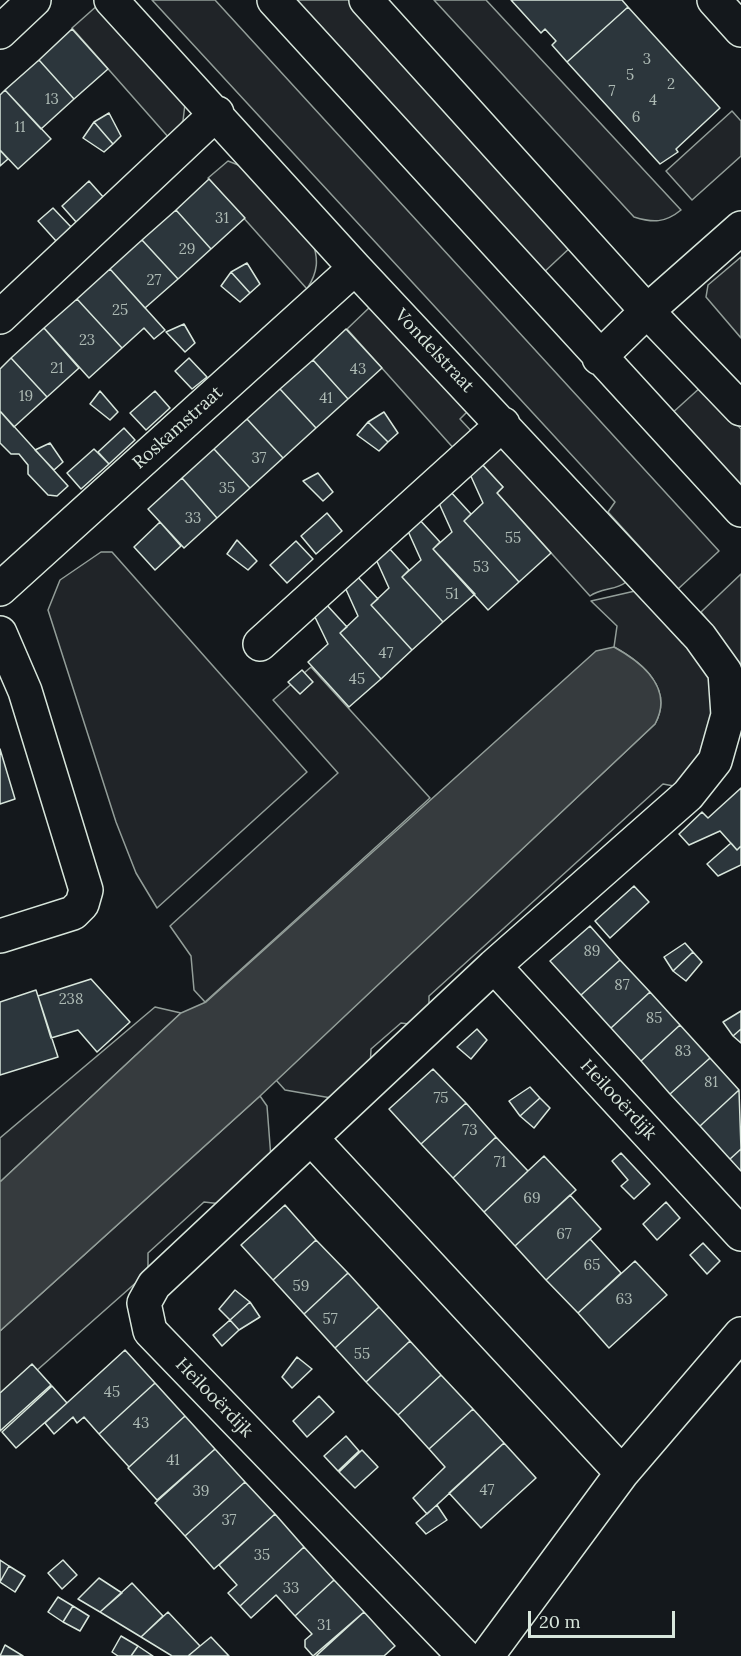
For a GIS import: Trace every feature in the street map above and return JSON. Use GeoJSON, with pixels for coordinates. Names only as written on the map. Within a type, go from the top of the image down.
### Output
{"type":"FeatureCollection","features":[{"type":"Feature","properties":{"kind":"street"},"geometry":{"type":"LineString","coordinates":[[0,32],[34,0]]}},
{"type":"Feature","properties":{"kind":"street","name":"Vondelstraat"},"geometry":{"type":"LineString","coordinates":[[111,0],[356,268],[700,637],[724,672],[728,715]]}},
{"type":"Feature","properties":{"kind":"street"},"geometry":{"type":"LineString","coordinates":[[274,0],[599,358],[741,510]]}},
{"type":"Feature","properties":{"kind":"street"},"geometry":{"type":"LineString","coordinates":[[366,0],[647,311],[741,409]]}},
{"type":"Feature","properties":{"kind":"street"},"geometry":{"type":"LineString","coordinates":[[714,0],[741,30]]}},
{"type":"Feature","properties":{"kind":"street"},"geometry":{"type":"LineString","coordinates":[[0,317],[217,114]]}},
{"type":"Feature","properties":{"kind":"street"},"geometry":{"type":"LineString","coordinates":[[599,358],[647,311],[741,228]]}},
{"type":"Feature","properties":{"kind":"street","name":"Roskamstraat"},"geometry":{"type":"LineString","coordinates":[[0,589],[356,268]]}},
{"type":"Feature","properties":{"kind":"street"},"geometry":{"type":"LineString","coordinates":[[260,644],[503,424]]}},
{"type":"Feature","properties":{"kind":"street"},"geometry":{"type":"LineString","coordinates":[[0,633],[12,695],[86,890],[82,904],[73,913],[0,936]]}},
{"type":"Feature","properties":{"kind":"street","name":"Heilooërdijk"},"geometry":{"type":"LineString","coordinates":[[464,1656],[150,1331],[144,1303],[154,1285],[494,966],[688,795],[715,761],[728,715]]}},
{"type":"Feature","properties":{"kind":"street","name":"Heilooërdijk"},"geometry":{"type":"LineString","coordinates":[[494,966],[741,1234]]}},
{"type":"Feature","properties":{"kind":"street"},"geometry":{"type":"LineString","coordinates":[[312,1139],[622,1473]]}},
{"type":"Feature","properties":{"kind":"street"},"geometry":{"type":"LineString","coordinates":[[487,1656],[622,1473],[741,1334]]}},
{"type":"Feature","properties":{"kind":"shaded area"},"geometry":{"type":"Polygon","coordinates":[[[152,0],[215,0],[719,551],[678,589],[608,512],[615,502],[152,0]]]}},
{"type":"Feature","properties":{"kind":"shaded area"},"geometry":{"type":"Polygon","coordinates":[[[291,0],[349,0],[573,245],[542,274],[291,0]]]}},
{"type":"Feature","properties":{"kind":"shaded area"},"geometry":{"type":"Polygon","coordinates":[[[434,0],[486,0],[681,210],[659,221],[634,217],[434,0]]]}},
{"type":"Feature","properties":{"kind":"shaded area"},"geometry":{"type":"Polygon","coordinates":[[[99,4],[185,104],[183,121],[170,139],[72,28],[99,4]]]}},
{"type":"Feature","properties":{"kind":"shaded area"},"geometry":{"type":"Polygon","coordinates":[[[732,111],[741,121],[741,156],[692,200],[666,171],[732,111]]]}},
{"type":"Feature","properties":{"kind":"shaded area"},"geometry":{"type":"Polygon","coordinates":[[[228,161],[246,168],[312,241],[316,254],[316,265],[307,289],[208,178],[228,161]]]}},
{"type":"Feature","properties":{"kind":"shaded area"},"geometry":{"type":"Polygon","coordinates":[[[741,257],[741,338],[706,297],[708,285],[741,257]]]}},
{"type":"Feature","properties":{"kind":"shaded area"},"geometry":{"type":"Polygon","coordinates":[[[370,307],[468,411],[460,419],[474,434],[456,451],[347,329],[370,307]]]}},
{"type":"Feature","properties":{"kind":"shaded area"},"geometry":{"type":"Polygon","coordinates":[[[702,386],[741,429],[741,493],[670,415],[702,386]]]}},
{"type":"Feature","properties":{"kind":"shaded area"},"geometry":{"type":"Polygon","coordinates":[[[500,444],[626,582],[590,596],[497,493],[503,487],[480,462],[500,444]]]}},
{"type":"Feature","properties":{"kind":"shaded area"},"geometry":{"type":"Polygon","coordinates":[[[101,552],[112,552],[307,772],[157,908],[136,873],[116,822],[48,610],[60,580],[101,552]]]}},
{"type":"Feature","properties":{"kind":"shaded area"},"geometry":{"type":"Polygon","coordinates":[[[741,574],[741,718],[708,628],[708,621],[701,612],[741,574]]]}},
{"type":"Feature","properties":{"kind":"shaded area"},"geometry":{"type":"Polygon","coordinates":[[[635,591],[682,643],[691,644],[706,664],[714,694],[714,734],[679,787],[663,784],[429,996],[429,1013],[417,1025],[401,1023],[371,1049],[370,1069],[337,1099],[285,1090],[276,1080],[655,724],[660,711],[661,699],[653,678],[625,653],[614,647],[617,626],[591,601],[635,591]]]}},
{"type":"Feature","properties":{"kind":"shaded area"},"geometry":{"type":"Polygon","coordinates":[[[614,647],[645,669],[658,688],[661,699],[660,711],[655,724],[260,1096],[0,1331],[0,1182],[181,1013],[206,1002],[596,651],[614,647]]]}},
{"type":"Feature","properties":{"kind":"shaded area"},"geometry":{"type":"Polygon","coordinates":[[[311,667],[430,798],[205,1002],[194,990],[191,956],[170,926],[338,773],[273,700],[311,667]]]}},
{"type":"Feature","properties":{"kind":"shaded area"},"geometry":{"type":"Polygon","coordinates":[[[155,1007],[181,1013],[0,1182],[0,1138],[155,1007]]]}},
{"type":"Feature","properties":{"kind":"shaded area"},"geometry":{"type":"Polygon","coordinates":[[[260,1096],[267,1106],[271,1158],[222,1204],[204,1202],[148,1253],[148,1272],[0,1403],[0,1331],[260,1096]]]}},
{"type":"Feature","properties":{"kind":"building"},"geometry":{"type":"Polygon","coordinates":[[[511,0],[622,0],[628,7],[567,62],[552,45],[556,41],[545,29],[541,33],[511,0]]]}},
{"type":"Feature","properties":{"kind":"building"},"geometry":{"type":"Polygon","coordinates":[[[628,7],[720,108],[676,149],[678,152],[660,164],[567,62],[628,7]]]}},
{"type":"Feature","properties":{"kind":"building"},"geometry":{"type":"Polygon","coordinates":[[[72,29],[108,69],[74,99],[39,60],[72,29]]]}},
{"type":"Feature","properties":{"kind":"building"},"geometry":{"type":"Polygon","coordinates":[[[39,60],[74,99],[41,129],[5,90],[39,60]]]}},
{"type":"Feature","properties":{"kind":"building"},"geometry":{"type":"Polygon","coordinates":[[[5,90],[51,139],[18,169],[0,150],[0,95],[5,90]]]}},
{"type":"Feature","properties":{"kind":"building"},"geometry":{"type":"Polygon","coordinates":[[[109,113],[121,136],[113,144],[94,122],[109,113]]]}},
{"type":"Feature","properties":{"kind":"building"},"geometry":{"type":"Polygon","coordinates":[[[94,122],[113,144],[104,152],[83,138],[94,122]]]}},
{"type":"Feature","properties":{"kind":"building"},"geometry":{"type":"Polygon","coordinates":[[[0,150],[8,159],[0,166],[0,150]]]}},
{"type":"Feature","properties":{"kind":"building"},"geometry":{"type":"Polygon","coordinates":[[[209,179],[245,218],[211,249],[176,210],[209,179]]]}},
{"type":"Feature","properties":{"kind":"building"},"geometry":{"type":"Polygon","coordinates":[[[89,181],[105,199],[77,223],[62,206],[89,181]]]}},
{"type":"Feature","properties":{"kind":"building"},"geometry":{"type":"Polygon","coordinates":[[[53,208],[72,228],[57,242],[38,221],[53,208]]]}},
{"type":"Feature","properties":{"kind":"building"},"geometry":{"type":"Polygon","coordinates":[[[176,210],[211,249],[178,279],[142,240],[176,210]]]}},
{"type":"Feature","properties":{"kind":"building"},"geometry":{"type":"Polygon","coordinates":[[[142,240],[178,279],[145,308],[110,269],[142,240]]]}},
{"type":"Feature","properties":{"kind":"building"},"geometry":{"type":"Polygon","coordinates":[[[247,263],[260,284],[250,293],[231,272],[247,263]]]}},
{"type":"Feature","properties":{"kind":"building"},"geometry":{"type":"Polygon","coordinates":[[[110,269],[165,330],[154,339],[144,328],[122,348],[77,299],[110,269]]]}},
{"type":"Feature","properties":{"kind":"building"},"geometry":{"type":"Polygon","coordinates":[[[231,272],[250,293],[240,302],[221,286],[231,272]]]}},
{"type":"Feature","properties":{"kind":"building"},"geometry":{"type":"Polygon","coordinates":[[[77,299],[122,348],[89,378],[44,328],[77,299]]]}},
{"type":"Feature","properties":{"kind":"building"},"geometry":{"type":"Polygon","coordinates":[[[184,324],[195,343],[185,352],[166,332],[184,324]]]}},
{"type":"Feature","properties":{"kind":"building"},"geometry":{"type":"Polygon","coordinates":[[[44,328],[79,368],[47,397],[11,358],[44,328]]]}},
{"type":"Feature","properties":{"kind":"building"},"geometry":{"type":"Polygon","coordinates":[[[346,329],[382,368],[348,399],[313,360],[346,329]]]}},
{"type":"Feature","properties":{"kind":"building"},"geometry":{"type":"Polygon","coordinates":[[[11,358],[47,397],[14,427],[0,411],[0,369],[11,358]]]}},
{"type":"Feature","properties":{"kind":"building"},"geometry":{"type":"Polygon","coordinates":[[[189,358],[207,377],[192,389],[175,371],[189,358]]]}},
{"type":"Feature","properties":{"kind":"building"},"geometry":{"type":"Polygon","coordinates":[[[313,360],[348,399],[316,428],[280,389],[313,360]]]}},
{"type":"Feature","properties":{"kind":"building"},"geometry":{"type":"Polygon","coordinates":[[[280,389],[316,428],[283,458],[247,419],[280,389]]]}},
{"type":"Feature","properties":{"kind":"building"},"geometry":{"type":"Polygon","coordinates":[[[100,391],[118,412],[110,420],[90,404],[100,391]]]}},
{"type":"Feature","properties":{"kind":"building"},"geometry":{"type":"Polygon","coordinates":[[[155,391],[170,408],[146,430],[130,413],[155,391]]]}},
{"type":"Feature","properties":{"kind":"building"},"geometry":{"type":"Polygon","coordinates":[[[0,411],[68,486],[57,496],[48,495],[28,474],[28,465],[19,454],[11,454],[0,443],[0,411]]]}},
{"type":"Feature","properties":{"kind":"building"},"geometry":{"type":"Polygon","coordinates":[[[384,412],[398,433],[388,442],[368,422],[384,412]]]}},
{"type":"Feature","properties":{"kind":"building"},"geometry":{"type":"Polygon","coordinates":[[[247,419],[283,458],[250,488],[214,449],[247,419]]]}},
{"type":"Feature","properties":{"kind":"building"},"geometry":{"type":"Polygon","coordinates":[[[368,422],[388,442],[379,451],[357,435],[368,422]]]}},
{"type":"Feature","properties":{"kind":"building"},"geometry":{"type":"Polygon","coordinates":[[[124,428],[135,440],[109,464],[98,452],[124,428]]]}},
{"type":"Feature","properties":{"kind":"building"},"geometry":{"type":"Polygon","coordinates":[[[50,443],[63,462],[54,470],[35,450],[50,443]]]}},
{"type":"Feature","properties":{"kind":"building"},"geometry":{"type":"Polygon","coordinates":[[[94,449],[109,464],[81,489],[67,473],[94,449]]]}},
{"type":"Feature","properties":{"kind":"building"},"geometry":{"type":"Polygon","coordinates":[[[214,449],[250,488],[217,518],[182,478],[214,449]]]}},
{"type":"Feature","properties":{"kind":"building"},"geometry":{"type":"Polygon","coordinates":[[[480,462],[503,487],[497,493],[551,553],[519,582],[464,521],[483,503],[469,472],[480,462]]]}},
{"type":"Feature","properties":{"kind":"building"},"geometry":{"type":"Polygon","coordinates":[[[318,473],[333,492],[323,501],[303,481],[318,473]]]}},
{"type":"Feature","properties":{"kind":"building"},"geometry":{"type":"Polygon","coordinates":[[[182,478],[217,518],[184,548],[148,509],[182,478]]]}},
{"type":"Feature","properties":{"kind":"building"},"geometry":{"type":"Polygon","coordinates":[[[449,490],[471,514],[464,521],[519,582],[488,610],[433,549],[452,532],[438,501],[449,490]]]}},
{"type":"Feature","properties":{"kind":"building"},"geometry":{"type":"Polygon","coordinates":[[[327,513],[342,531],[316,554],[301,536],[327,513]]]}},
{"type":"Feature","properties":{"kind":"building"},"geometry":{"type":"Polygon","coordinates":[[[418,518],[440,542],[433,549],[475,594],[443,622],[402,577],[421,560],[407,529],[418,518]]]}},
{"type":"Feature","properties":{"kind":"building"},"geometry":{"type":"Polygon","coordinates":[[[160,522],[181,546],[155,570],[134,547],[160,522]]]}},
{"type":"Feature","properties":{"kind":"building"},"geometry":{"type":"Polygon","coordinates":[[[237,540],[257,561],[248,570],[227,554],[237,540]]]}},
{"type":"Feature","properties":{"kind":"building"},"geometry":{"type":"Polygon","coordinates":[[[296,541],[313,559],[287,583],[270,565],[296,541]]]}},
{"type":"Feature","properties":{"kind":"building"},"geometry":{"type":"Polygon","coordinates":[[[387,546],[409,570],[402,577],[443,622],[412,650],[371,605],[389,588],[375,557],[387,546]]]}},
{"type":"Feature","properties":{"kind":"building"},"geometry":{"type":"Polygon","coordinates":[[[356,575],[378,599],[371,605],[412,650],[381,679],[340,633],[358,616],[344,585],[356,575]]]}},
{"type":"Feature","properties":{"kind":"building"},"geometry":{"type":"Polygon","coordinates":[[[325,603],[347,627],[340,633],[381,679],[349,707],[308,662],[328,644],[313,613],[325,603]]]}},
{"type":"Feature","properties":{"kind":"building"},"geometry":{"type":"Polygon","coordinates":[[[302,670],[313,682],[300,694],[288,682],[302,670]]]}},
{"type":"Feature","properties":{"kind":"building"},"geometry":{"type":"Polygon","coordinates":[[[0,749],[15,799],[0,804],[0,749]]]}},
{"type":"Feature","properties":{"kind":"building"},"geometry":{"type":"Polygon","coordinates":[[[741,788],[741,846],[737,850],[720,831],[689,845],[679,834],[702,812],[708,818],[741,788]]]}},
{"type":"Feature","properties":{"kind":"building"},"geometry":{"type":"Polygon","coordinates":[[[731,843],[737,850],[741,846],[741,865],[718,876],[707,864],[731,843]]]}},
{"type":"Feature","properties":{"kind":"building"},"geometry":{"type":"Polygon","coordinates":[[[634,886],[649,902],[610,938],[595,921],[634,886]]]}},
{"type":"Feature","properties":{"kind":"building"},"geometry":{"type":"Polygon","coordinates":[[[590,926],[620,960],[581,995],[550,961],[590,926]]]}},
{"type":"Feature","properties":{"kind":"building"},"geometry":{"type":"Polygon","coordinates":[[[685,943],[693,952],[673,971],[664,957],[685,943]]]}},
{"type":"Feature","properties":{"kind":"building"},"geometry":{"type":"Polygon","coordinates":[[[693,952],[702,962],[686,981],[673,971],[693,952]]]}},
{"type":"Feature","properties":{"kind":"building"},"geometry":{"type":"Polygon","coordinates":[[[620,960],[650,992],[611,1028],[581,995],[620,960]]]}},
{"type":"Feature","properties":{"kind":"building"},"geometry":{"type":"Polygon","coordinates":[[[91,979],[130,1022],[97,1052],[78,1030],[51,1038],[38,996],[91,979]]]}},
{"type":"Feature","properties":{"kind":"building"},"geometry":{"type":"Polygon","coordinates":[[[36,990],[58,1057],[0,1075],[0,1002],[36,990]]]}},
{"type":"Feature","properties":{"kind":"building"},"geometry":{"type":"Polygon","coordinates":[[[650,992],[680,1025],[641,1061],[611,1028],[650,992]]]}},
{"type":"Feature","properties":{"kind":"building"},"geometry":{"type":"Polygon","coordinates":[[[741,1011],[741,1029],[733,1036],[723,1022],[741,1011]]]}},
{"type":"Feature","properties":{"kind":"building"},"geometry":{"type":"Polygon","coordinates":[[[680,1025],[710,1058],[670,1094],[641,1061],[680,1025]]]}},
{"type":"Feature","properties":{"kind":"building"},"geometry":{"type":"Polygon","coordinates":[[[477,1029],[487,1040],[471,1059],[457,1047],[477,1029]]]}},
{"type":"Feature","properties":{"kind":"building"},"geometry":{"type":"Polygon","coordinates":[[[741,1029],[741,1043],[733,1036],[741,1029]]]}},
{"type":"Feature","properties":{"kind":"building"},"geometry":{"type":"Polygon","coordinates":[[[710,1058],[739,1090],[700,1126],[670,1094],[710,1058]]]}},
{"type":"Feature","properties":{"kind":"building"},"geometry":{"type":"Polygon","coordinates":[[[433,1069],[466,1103],[421,1144],[389,1109],[433,1069]]]}},
{"type":"Feature","properties":{"kind":"building"},"geometry":{"type":"Polygon","coordinates":[[[530,1087],[540,1098],[520,1116],[509,1101],[530,1087]]]}},
{"type":"Feature","properties":{"kind":"building"},"geometry":{"type":"Polygon","coordinates":[[[739,1090],[741,1149],[730,1159],[700,1126],[739,1090]]]}},
{"type":"Feature","properties":{"kind":"building"},"geometry":{"type":"Polygon","coordinates":[[[540,1098],[550,1108],[534,1128],[520,1116],[540,1098]]]}},
{"type":"Feature","properties":{"kind":"building"},"geometry":{"type":"Polygon","coordinates":[[[466,1103],[496,1137],[453,1178],[421,1144],[466,1103]]]}},
{"type":"Feature","properties":{"kind":"building"},"geometry":{"type":"Polygon","coordinates":[[[496,1137],[528,1171],[484,1212],[453,1178],[496,1137]]]}},
{"type":"Feature","properties":{"kind":"building"},"geometry":{"type":"Polygon","coordinates":[[[741,1149],[741,1171],[730,1159],[741,1149]]]}},
{"type":"Feature","properties":{"kind":"building"},"geometry":{"type":"Polygon","coordinates":[[[621,1153],[650,1184],[634,1199],[621,1186],[628,1180],[612,1161],[621,1153]]]}},
{"type":"Feature","properties":{"kind":"building"},"geometry":{"type":"Polygon","coordinates":[[[544,1156],[576,1190],[515,1246],[484,1212],[544,1156]]]}},
{"type":"Feature","properties":{"kind":"building"},"geometry":{"type":"Polygon","coordinates":[[[570,1195],[601,1229],[546,1280],[515,1246],[570,1195]]]}},
{"type":"Feature","properties":{"kind":"building"},"geometry":{"type":"Polygon","coordinates":[[[666,1202],[680,1218],[657,1240],[643,1224],[666,1202]]]}},
{"type":"Feature","properties":{"kind":"building"},"geometry":{"type":"Polygon","coordinates":[[[285,1205],[316,1240],[273,1280],[241,1245],[285,1205]]]}},
{"type":"Feature","properties":{"kind":"building"},"geometry":{"type":"Polygon","coordinates":[[[590,1239],[621,1273],[578,1313],[546,1280],[590,1239]]]}},
{"type":"Feature","properties":{"kind":"building"},"geometry":{"type":"Polygon","coordinates":[[[316,1240],[348,1273],[304,1314],[273,1280],[316,1240]]]}},
{"type":"Feature","properties":{"kind":"building"},"geometry":{"type":"Polygon","coordinates":[[[703,1243],[720,1261],[707,1274],[690,1255],[703,1243]]]}},
{"type":"Feature","properties":{"kind":"building"},"geometry":{"type":"Polygon","coordinates":[[[635,1261],[667,1295],[609,1348],[578,1313],[635,1261]]]}},
{"type":"Feature","properties":{"kind":"building"},"geometry":{"type":"Polygon","coordinates":[[[348,1273],[379,1307],[335,1348],[304,1314],[348,1273]]]}},
{"type":"Feature","properties":{"kind":"building"},"geometry":{"type":"Polygon","coordinates":[[[235,1290],[250,1302],[230,1320],[219,1309],[235,1290]]]}},
{"type":"Feature","properties":{"kind":"building"},"geometry":{"type":"Polygon","coordinates":[[[250,1302],[260,1317],[239,1330],[230,1320],[250,1302]]]}},
{"type":"Feature","properties":{"kind":"building"},"geometry":{"type":"Polygon","coordinates":[[[379,1307],[410,1341],[366,1382],[335,1348],[379,1307]]]}},
{"type":"Feature","properties":{"kind":"building"},"geometry":{"type":"Polygon","coordinates":[[[230,1320],[239,1330],[222,1346],[213,1335],[230,1320]]]}},
{"type":"Feature","properties":{"kind":"building"},"geometry":{"type":"Polygon","coordinates":[[[410,1341],[441,1375],[398,1415],[366,1382],[410,1341]]]}},
{"type":"Feature","properties":{"kind":"building"},"geometry":{"type":"Polygon","coordinates":[[[125,1350],[155,1383],[99,1434],[84,1417],[77,1423],[73,1417],[54,1434],[45,1423],[125,1350]]]}},
{"type":"Feature","properties":{"kind":"building"},"geometry":{"type":"Polygon","coordinates":[[[297,1357],[312,1369],[292,1388],[282,1377],[297,1357]]]}},
{"type":"Feature","properties":{"kind":"building"},"geometry":{"type":"Polygon","coordinates":[[[32,1364],[51,1385],[0,1431],[0,1393],[32,1364]]]}},
{"type":"Feature","properties":{"kind":"building"},"geometry":{"type":"Polygon","coordinates":[[[441,1375],[473,1409],[429,1449],[398,1415],[441,1375]]]}},
{"type":"Feature","properties":{"kind":"building"},"geometry":{"type":"Polygon","coordinates":[[[155,1383],[185,1416],[129,1467],[99,1434],[155,1383]]]}},
{"type":"Feature","properties":{"kind":"building"},"geometry":{"type":"Polygon","coordinates":[[[52,1386],[67,1403],[16,1448],[2,1432],[52,1386]]]}},
{"type":"Feature","properties":{"kind":"building"},"geometry":{"type":"Polygon","coordinates":[[[319,1396],[334,1412],[307,1437],[293,1421],[319,1396]]]}},
{"type":"Feature","properties":{"kind":"building"},"geometry":{"type":"Polygon","coordinates":[[[473,1409],[504,1443],[427,1514],[413,1498],[445,1467],[429,1449],[473,1409]]]}},
{"type":"Feature","properties":{"kind":"building"},"geometry":{"type":"Polygon","coordinates":[[[185,1416],[215,1449],[157,1500],[128,1468],[185,1416]]]}},
{"type":"Feature","properties":{"kind":"building"},"geometry":{"type":"Polygon","coordinates":[[[346,1436],[359,1451],[338,1471],[324,1456],[346,1436]]]}},
{"type":"Feature","properties":{"kind":"building"},"geometry":{"type":"Polygon","coordinates":[[[504,1443],[536,1478],[481,1528],[449,1493],[504,1443]]]}},
{"type":"Feature","properties":{"kind":"building"},"geometry":{"type":"Polygon","coordinates":[[[215,1449],[245,1482],[185,1536],[155,1503],[215,1449]]]}},
{"type":"Feature","properties":{"kind":"building"},"geometry":{"type":"Polygon","coordinates":[[[362,1450],[378,1467],[355,1488],[339,1472],[362,1450]]]}},
{"type":"Feature","properties":{"kind":"building"},"geometry":{"type":"Polygon","coordinates":[[[245,1482],[275,1514],[214,1569],[185,1536],[245,1482]]]}},
{"type":"Feature","properties":{"kind":"building"},"geometry":{"type":"Polygon","coordinates":[[[437,1505],[447,1520],[426,1534],[416,1523],[437,1505]]]}},
{"type":"Feature","properties":{"kind":"building"},"geometry":{"type":"Polygon","coordinates":[[[275,1514],[304,1547],[240,1606],[228,1593],[237,1585],[219,1565],[275,1514]]]}},
{"type":"Feature","properties":{"kind":"building"},"geometry":{"type":"Polygon","coordinates":[[[304,1547],[334,1580],[295,1616],[276,1595],[251,1618],[240,1606],[304,1547]]]}},
{"type":"Feature","properties":{"kind":"building"},"geometry":{"type":"Polygon","coordinates":[[[0,1560],[9,1566],[0,1582],[0,1560]]]}},
{"type":"Feature","properties":{"kind":"building"},"geometry":{"type":"Polygon","coordinates":[[[63,1560],[77,1575],[62,1589],[48,1573],[63,1560]]]}},
{"type":"Feature","properties":{"kind":"building"},"geometry":{"type":"Polygon","coordinates":[[[9,1566],[25,1576],[15,1592],[0,1582],[9,1566]]]}},
{"type":"Feature","properties":{"kind":"building"},"geometry":{"type":"Polygon","coordinates":[[[99,1578],[122,1593],[100,1612],[78,1599],[99,1578]]]}},
{"type":"Feature","properties":{"kind":"building"},"geometry":{"type":"Polygon","coordinates":[[[334,1580],[364,1612],[313,1656],[305,1647],[305,1640],[312,1634],[295,1616],[334,1580]]]}},
{"type":"Feature","properties":{"kind":"building"},"geometry":{"type":"Polygon","coordinates":[[[132,1583],[163,1616],[141,1637],[100,1612],[132,1583]]]}},
{"type":"Feature","properties":{"kind":"building"},"geometry":{"type":"Polygon","coordinates":[[[58,1597],[73,1606],[63,1622],[48,1612],[58,1597]]]}},
{"type":"Feature","properties":{"kind":"building"},"geometry":{"type":"Polygon","coordinates":[[[73,1606],[89,1616],[80,1631],[63,1622],[73,1606]]]}},
{"type":"Feature","properties":{"kind":"building"},"geometry":{"type":"Polygon","coordinates":[[[168,1612],[200,1646],[188,1656],[172,1656],[141,1637],[168,1612]]]}},
{"type":"Feature","properties":{"kind":"building"},"geometry":{"type":"Polygon","coordinates":[[[364,1612],[395,1646],[384,1656],[316,1656],[364,1612]]]}},
{"type":"Feature","properties":{"kind":"building"},"geometry":{"type":"Polygon","coordinates":[[[121,1636],[138,1646],[131,1656],[118,1656],[112,1652],[121,1636]]]}},
{"type":"Feature","properties":{"kind":"building"},"geometry":{"type":"Polygon","coordinates":[[[211,1637],[229,1656],[188,1656],[200,1646],[211,1637]]]}},
{"type":"Feature","properties":{"kind":"building"},"geometry":{"type":"Polygon","coordinates":[[[5,1645],[23,1656],[0,1656],[5,1645]]]}},
{"type":"Feature","properties":{"kind":"building"},"geometry":{"type":"Polygon","coordinates":[[[138,1646],[153,1656],[131,1656],[138,1646]]]}}]}
